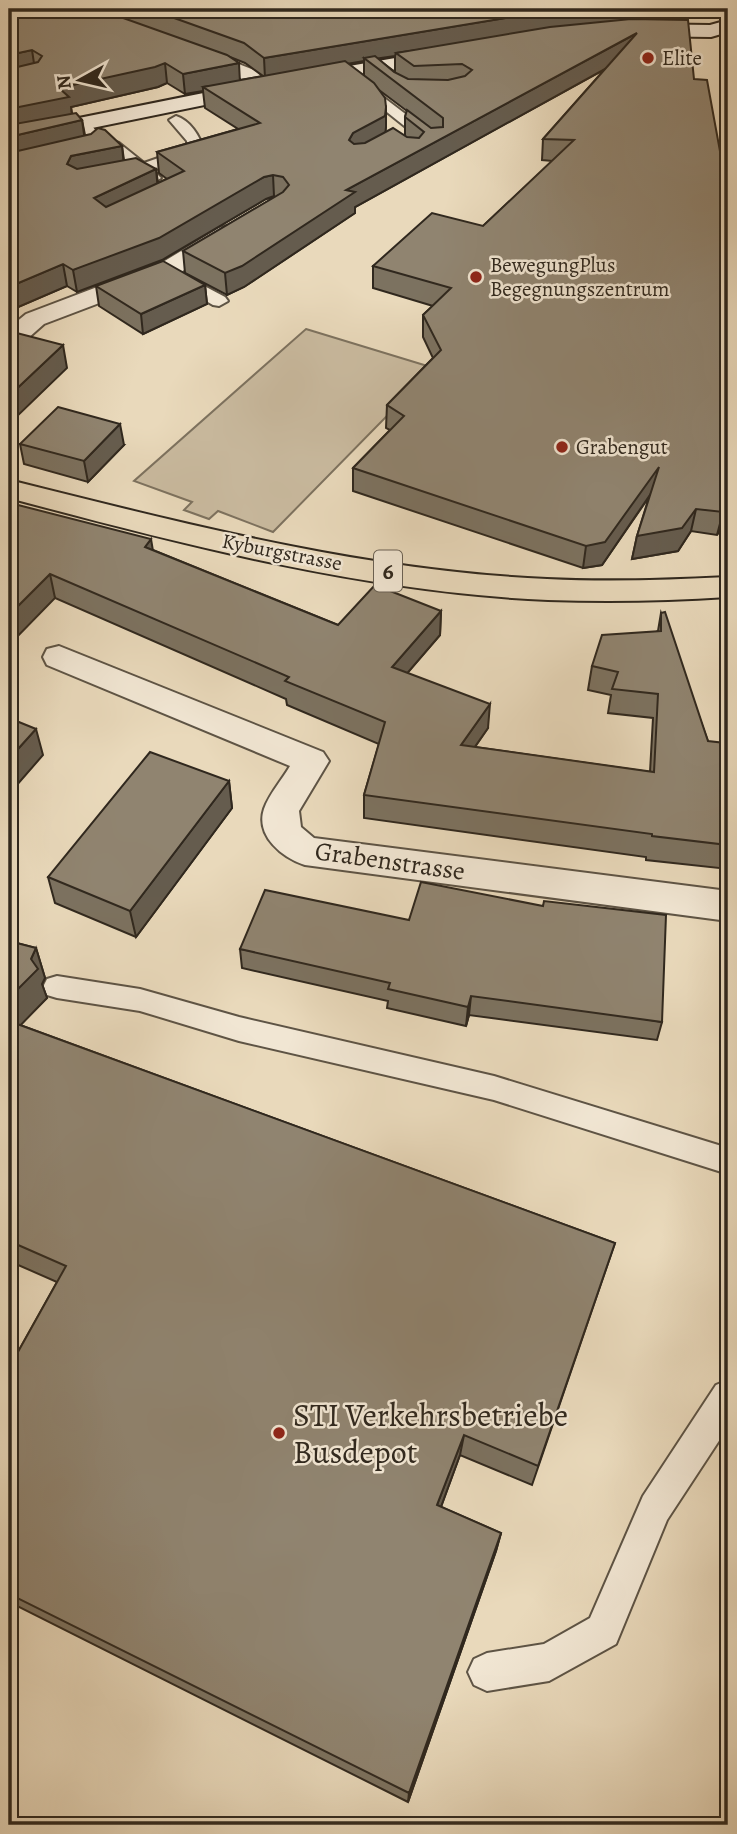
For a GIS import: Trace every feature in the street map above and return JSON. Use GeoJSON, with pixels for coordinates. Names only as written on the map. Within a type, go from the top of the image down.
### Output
{"type":"FeatureCollection","features":[{"type":"Feature","properties":{"kind":"main road","name":"Kyburgstrasse"},"geometry":{"type":"LineString","coordinates":[[9,489],[163,528],[322,561],[398,573],[504,587],[580,591],[636,593],[728,587]]}},
{"type":"Feature","properties":{"kind":"street"},"geometry":{"type":"LineString","coordinates":[[722,9],[728,14]]}},
{"type":"Feature","properties":{"kind":"street"},"geometry":{"type":"LineString","coordinates":[[655,19],[690,38]]}},
{"type":"Feature","properties":{"kind":"street"},"geometry":{"type":"LineString","coordinates":[[724,44],[620,30],[655,19],[711,31],[728,26]]}},
{"type":"Feature","properties":{"kind":"street"},"geometry":{"type":"LineString","coordinates":[[174,46],[237,69],[263,87]]}},
{"type":"Feature","properties":{"kind":"street"},"geometry":{"type":"LineString","coordinates":[[9,139],[263,87],[346,72],[382,71],[464,52]]}},
{"type":"Feature","properties":{"kind":"street"},"geometry":{"type":"LineString","coordinates":[[9,341],[26,313],[165,270],[246,221]]}},
{"type":"Feature","properties":{"kind":"street","name":"Grabenstrasse"},"geometry":{"type":"LineString","coordinates":[[59,657],[311,761],[281,811],[283,833],[305,851],[728,906]]}},
{"type":"Feature","properties":{"kind":"lane"},"geometry":{"type":"LineString","coordinates":[[346,72],[391,117],[435,144]]}},
{"type":"Feature","properties":{"kind":"lane"},"geometry":{"type":"LineString","coordinates":[[104,178],[141,171],[195,150],[194,140],[176,120]]}},
{"type":"Feature","properties":{"kind":"lane"},"geometry":{"type":"LineString","coordinates":[[82,123],[93,145],[114,146],[141,171],[167,186]]}},
{"type":"Feature","properties":{"kind":"lane"},"geometry":{"type":"LineString","coordinates":[[165,270],[219,301]]}},
{"type":"Feature","properties":{"kind":"lane"},"geometry":{"type":"LineString","coordinates":[[57,987],[141,999],[239,1029],[494,1088],[728,1161]]}},
{"type":"Feature","properties":{"kind":"lane"},"geometry":{"type":"LineString","coordinates":[[487,1672],[549,1662],[603,1631],[655,1508],[728,1397]]}},
{"type":"Feature","properties":{"kind":"shaded area"},"geometry":{"type":"Polygon","coordinates":[[[306,329],[434,368],[273,532],[218,511],[209,519],[184,510],[192,502],[134,481],[306,329]]]}},
{"type":"Feature","properties":{"kind":"building"},"geometry":{"type":"Polygon","coordinates":[[[9,9],[98,9],[227,55],[239,63],[183,74],[165,63],[59,88],[69,97],[9,109],[9,69],[38,62],[42,56],[32,50],[9,55],[9,9]]]}},
{"type":"Feature","properties":{"kind":"building"},"geometry":{"type":"Polygon","coordinates":[[[149,9],[560,9],[264,58],[244,43],[149,9]]]}},
{"type":"Feature","properties":{"kind":"building"},"geometry":{"type":"Polygon","coordinates":[[[631,19],[688,20],[694,79],[707,80],[728,195],[728,503],[723,512],[696,509],[682,528],[637,536],[659,467],[605,542],[586,546],[353,468],[404,416],[387,405],[441,350],[423,315],[451,288],[373,266],[432,213],[483,226],[574,140],[543,139],[637,33],[346,190],[355,192],[242,266],[225,273],[183,251],[283,192],[289,185],[283,177],[264,177],[159,238],[73,270],[63,264],[9,287],[9,153],[91,134],[98,128],[105,130],[122,146],[71,156],[67,164],[77,169],[136,158],[156,169],[94,198],[106,207],[184,171],[157,152],[260,123],[203,87],[345,61],[374,83],[385,98],[386,107],[385,116],[353,133],[349,140],[354,144],[365,143],[393,128],[407,137],[419,138],[424,132],[405,117],[407,110],[431,128],[443,127],[443,118],[364,58],[375,56],[394,72],[408,79],[448,80],[465,76],[472,70],[462,64],[414,66],[396,53],[550,27],[631,19]]]}},
{"type":"Feature","properties":{"kind":"building"},"geometry":{"type":"Polygon","coordinates":[[[76,113],[82,120],[9,137],[9,125],[76,113]]]}},
{"type":"Feature","properties":{"kind":"building"},"geometry":{"type":"Polygon","coordinates":[[[163,261],[205,285],[141,314],[96,286],[163,261]]]}},
{"type":"Feature","properties":{"kind":"building"},"geometry":{"type":"Polygon","coordinates":[[[9,331],[63,345],[9,396],[9,331]]]}},
{"type":"Feature","properties":{"kind":"building"},"geometry":{"type":"Polygon","coordinates":[[[58,407],[120,424],[84,461],[20,444],[58,407]]]}},
{"type":"Feature","properties":{"kind":"building"},"geometry":{"type":"Polygon","coordinates":[[[18,505],[151,539],[145,547],[338,625],[375,585],[441,611],[392,667],[490,704],[461,745],[654,772],[658,694],[612,689],[618,672],[592,666],[602,635],[661,631],[661,613],[665,612],[708,741],[725,743],[728,763],[728,845],[364,795],[385,722],[285,681],[289,677],[50,574],[9,615],[9,515],[18,505]]]}},
{"type":"Feature","properties":{"kind":"building"},"geometry":{"type":"Polygon","coordinates":[[[9,718],[36,729],[9,759],[9,718]]]}},
{"type":"Feature","properties":{"kind":"building"},"geometry":{"type":"Polygon","coordinates":[[[150,752],[229,781],[130,911],[48,877],[150,752]]]}},
{"type":"Feature","properties":{"kind":"building"},"geometry":{"type":"Polygon","coordinates":[[[421,882],[543,906],[544,901],[666,915],[662,1022],[471,996],[468,1007],[388,989],[390,983],[240,949],[265,890],[409,920],[421,882]]]}},
{"type":"Feature","properties":{"kind":"building"},"geometry":{"type":"Polygon","coordinates":[[[9,941],[36,948],[31,959],[38,969],[9,998],[9,941]]]}},
{"type":"Feature","properties":{"kind":"building","name":"STI Verkehrsbetriebe Busdepot"},"geometry":{"type":"Polygon","coordinates":[[[9,1021],[615,1243],[538,1466],[464,1435],[437,1505],[501,1533],[409,1793],[9,1594],[9,1368],[66,1266],[9,1241],[9,1021]]]}},
{"type":"Feature","properties":{"kind":"place","name":"Elite"},"geometry":{"type":"Point","coordinates":[648,58]}},
{"type":"Feature","properties":{"kind":"place","name":"BewegungPlus Begegnungszentrum"},"geometry":{"type":"Point","coordinates":[476,277]}},
{"type":"Feature","properties":{"kind":"place","name":"Grabengut"},"geometry":{"type":"Point","coordinates":[562,447]}},
{"type":"Feature","properties":{"kind":"place","name":"STI Verkehrsbetriebe Busdepot"},"geometry":{"type":"Point","coordinates":[279,1433]}}]}
